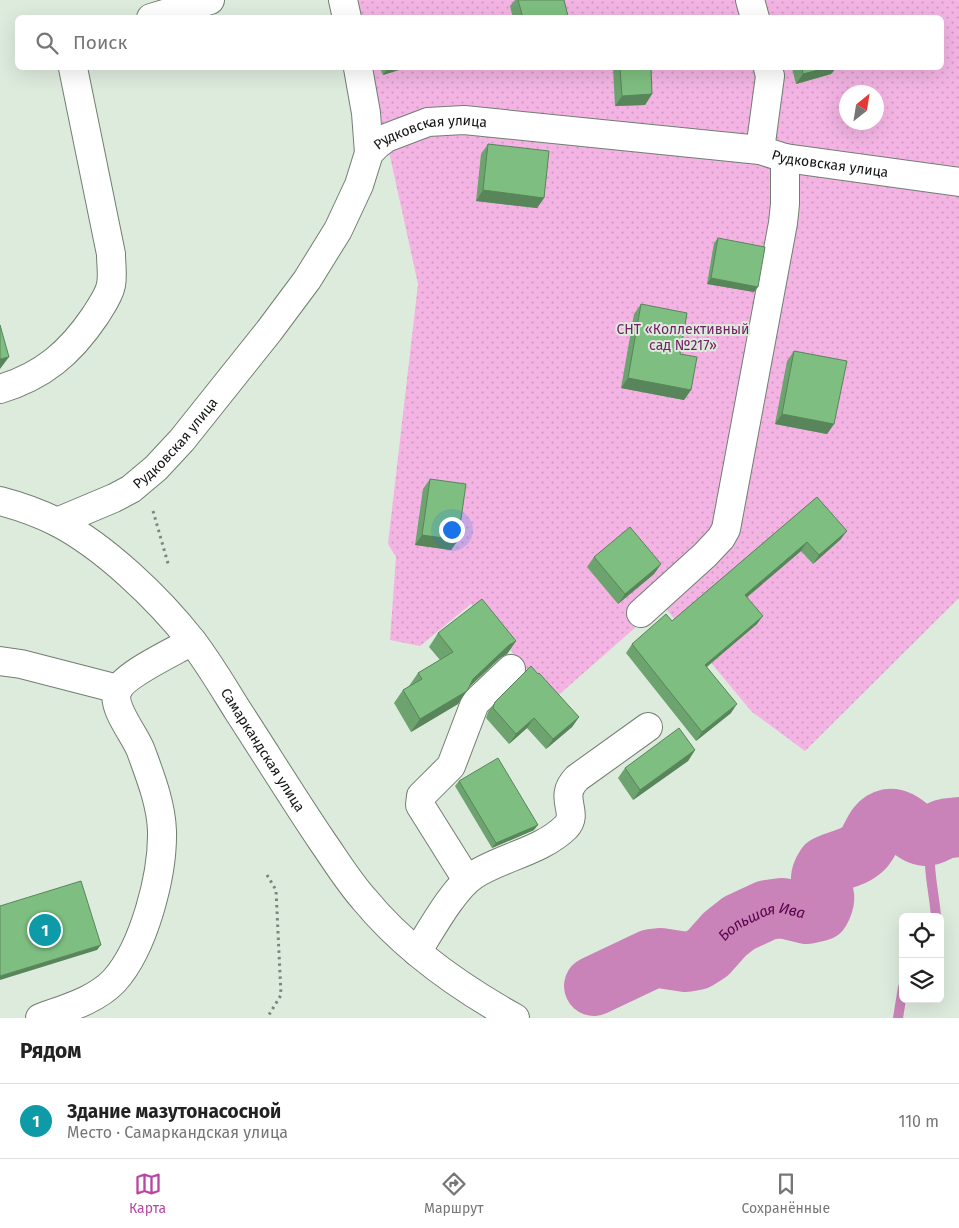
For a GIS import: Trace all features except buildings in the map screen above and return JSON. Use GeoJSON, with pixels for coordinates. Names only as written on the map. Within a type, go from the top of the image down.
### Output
{"type":"FeatureCollection","features":[{"type":"Feature","properties":{"kind":"street"},"geometry":{"type":"LineString","coordinates":[[152,11],[210,0]]}},
{"type":"Feature","properties":{"kind":"street"},"geometry":{"type":"LineString","coordinates":[[343,0],[346,15]]}},
{"type":"Feature","properties":{"kind":"street"},"geometry":{"type":"LineString","coordinates":[[750,0],[754,15]]}},
{"type":"Feature","properties":{"kind":"street"},"geometry":{"type":"LineString","coordinates":[[0,389],[20,383],[62,356],[91,322],[107,296],[111,285],[111,254],[73,70]]}},
{"type":"Feature","properties":{"kind":"street"},"geometry":{"type":"LineString","coordinates":[[358,70],[366,113],[369,152]]}},
{"type":"Feature","properties":{"kind":"street"},"geometry":{"type":"LineString","coordinates":[[641,613],[705,555],[721,538],[726,529],[785,204],[773,154],[768,70]]}},
{"type":"Feature","properties":{"kind":"street","name":"Рудковская улица"},"geometry":{"type":"LineString","coordinates":[[57,522],[114,498],[144,480],[156,468],[212,404],[307,280],[338,230],[359,185],[369,152],[386,138],[428,122],[464,120],[773,154],[959,182]]}},
{"type":"Feature","properties":{"kind":"street","name":"Самаркандская улица"},"geometry":{"type":"LineString","coordinates":[[0,501],[19,506],[57,522],[88,542],[119,566],[168,614],[192,641],[215,674],[342,872],[389,928],[443,973],[515,1018]]}},
{"type":"Feature","properties":{"kind":"street"},"geometry":{"type":"LineString","coordinates":[[40,1018],[80,1003],[113,982],[132,956],[140,937],[156,883],[161,838],[159,811],[140,748],[118,706],[116,697],[118,689],[132,675],[192,641]]}},
{"type":"Feature","properties":{"kind":"street"},"geometry":{"type":"LineString","coordinates":[[0,661],[22,664],[118,689]]}},
{"type":"Feature","properties":{"kind":"street"},"geometry":{"type":"LineString","coordinates":[[467,880],[420,805],[421,796],[451,766],[475,704],[512,669]]}},
{"type":"Feature","properties":{"kind":"street"},"geometry":{"type":"LineString","coordinates":[[417,952],[458,890],[467,880],[542,843],[566,827],[571,820],[567,793],[571,784],[648,727]]}},
{"type":"Feature","properties":{"kind":"path"},"geometry":{"type":"LineString","coordinates":[[144,480],[172,576]]}},
{"type":"Feature","properties":{"kind":"path"},"geometry":{"type":"LineString","coordinates":[[267,875],[276,890],[282,996],[267,1018]]}},
{"type":"Feature","properties":{"kind":"green space","name":"СНТ «Коллективный сад №217»"},"geometry":{"type":"Polygon","coordinates":[[[350,0],[959,0],[959,598],[805,751],[752,712],[662,604],[553,700],[471,604],[420,646],[390,640],[396,557],[388,544],[418,284],[386,138],[369,70],[944,70],[944,15],[354,15],[350,0]]]}},
{"type":"Feature","properties":{"kind":"waterway","name":"Большая Ива"},"geometry":{"type":"LineString","coordinates":[[594,986],[651,959],[660,958],[686,962],[697,960],[708,953],[725,934],[739,923],[767,910],[782,908],[807,914],[820,911],[824,900],[821,876],[826,866],[860,852],[867,845],[876,827],[883,821],[894,819],[916,833],[926,836],[944,829],[959,827]]}},
{"type":"Feature","properties":{"kind":"waterway"},"geometry":{"type":"LineString","coordinates":[[935,913],[930,858],[933,841],[939,831]]}},
{"type":"Feature","properties":{"kind":"waterway"},"geometry":{"type":"LineString","coordinates":[[898,1018],[900,1003]]}},
{"type":"Feature","properties":{"kind":"place","name":"Здание мазутонасосной"},"geometry":{"type":"Point","coordinates":[45,930]}}]}
